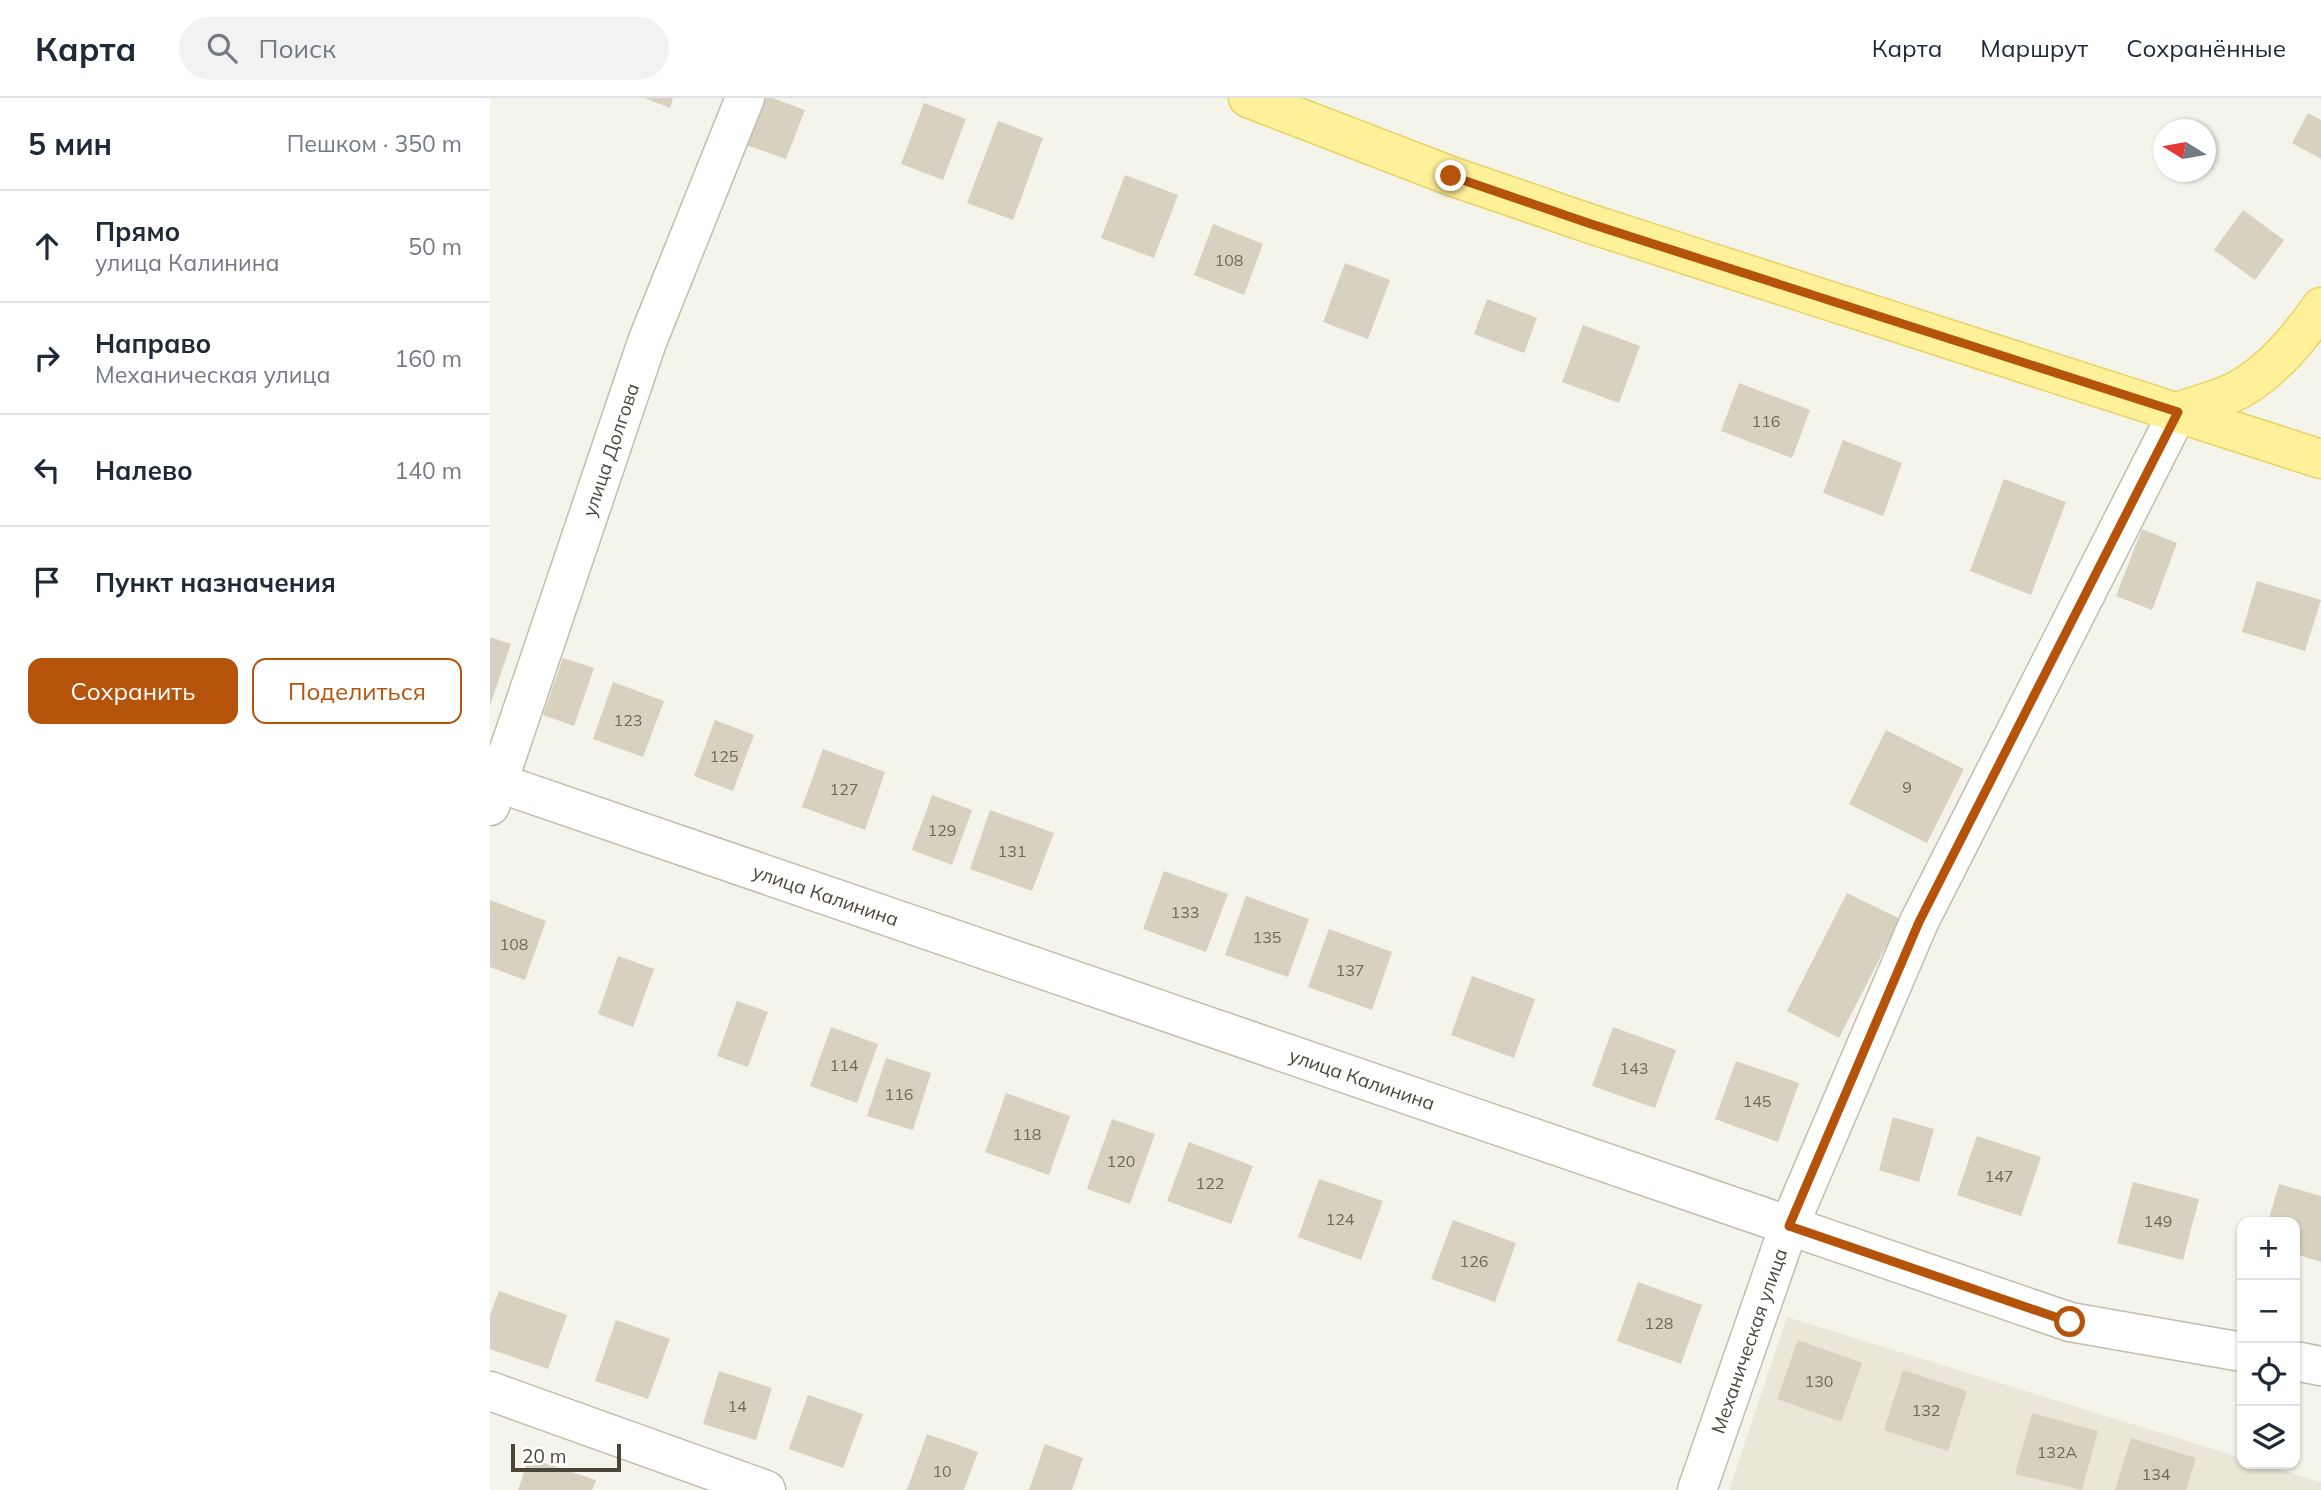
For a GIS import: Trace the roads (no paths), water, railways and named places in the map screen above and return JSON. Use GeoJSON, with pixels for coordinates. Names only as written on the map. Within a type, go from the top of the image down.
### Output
{"type":"FeatureCollection","features":[{"type":"Feature","properties":{"kind":"main road"},"geometry":{"type":"LineString","coordinates":[[1248,98],[1451,176],[1591,224],[2321,459]]}},
{"type":"Feature","properties":{"kind":"main road"},"geometry":{"type":"LineString","coordinates":[[2178,412],[2238,390],[2266,370],[2303,333],[2321,307]]}},
{"type":"Feature","properties":{"kind":"street","name":"улица Долгова"},"geometry":{"type":"LineString","coordinates":[[493,789],[647,342],[745,98]]}},
{"type":"Feature","properties":{"kind":"street","name":"Механическая улица"},"geometry":{"type":"LineString","coordinates":[[1697,1490],[1789,1226],[1919,922],[2178,412]]}},
{"type":"Feature","properties":{"kind":"street","name":"улица Калинина"},"geometry":{"type":"LineString","coordinates":[[493,789],[2070,1322],[2237,1351]]}},
{"type":"Feature","properties":{"kind":"street"},"geometry":{"type":"LineString","coordinates":[[2300,1362],[2321,1366]]}},
{"type":"Feature","properties":{"kind":"street"},"geometry":{"type":"LineString","coordinates":[[490,1391],[766,1490]]}}]}
